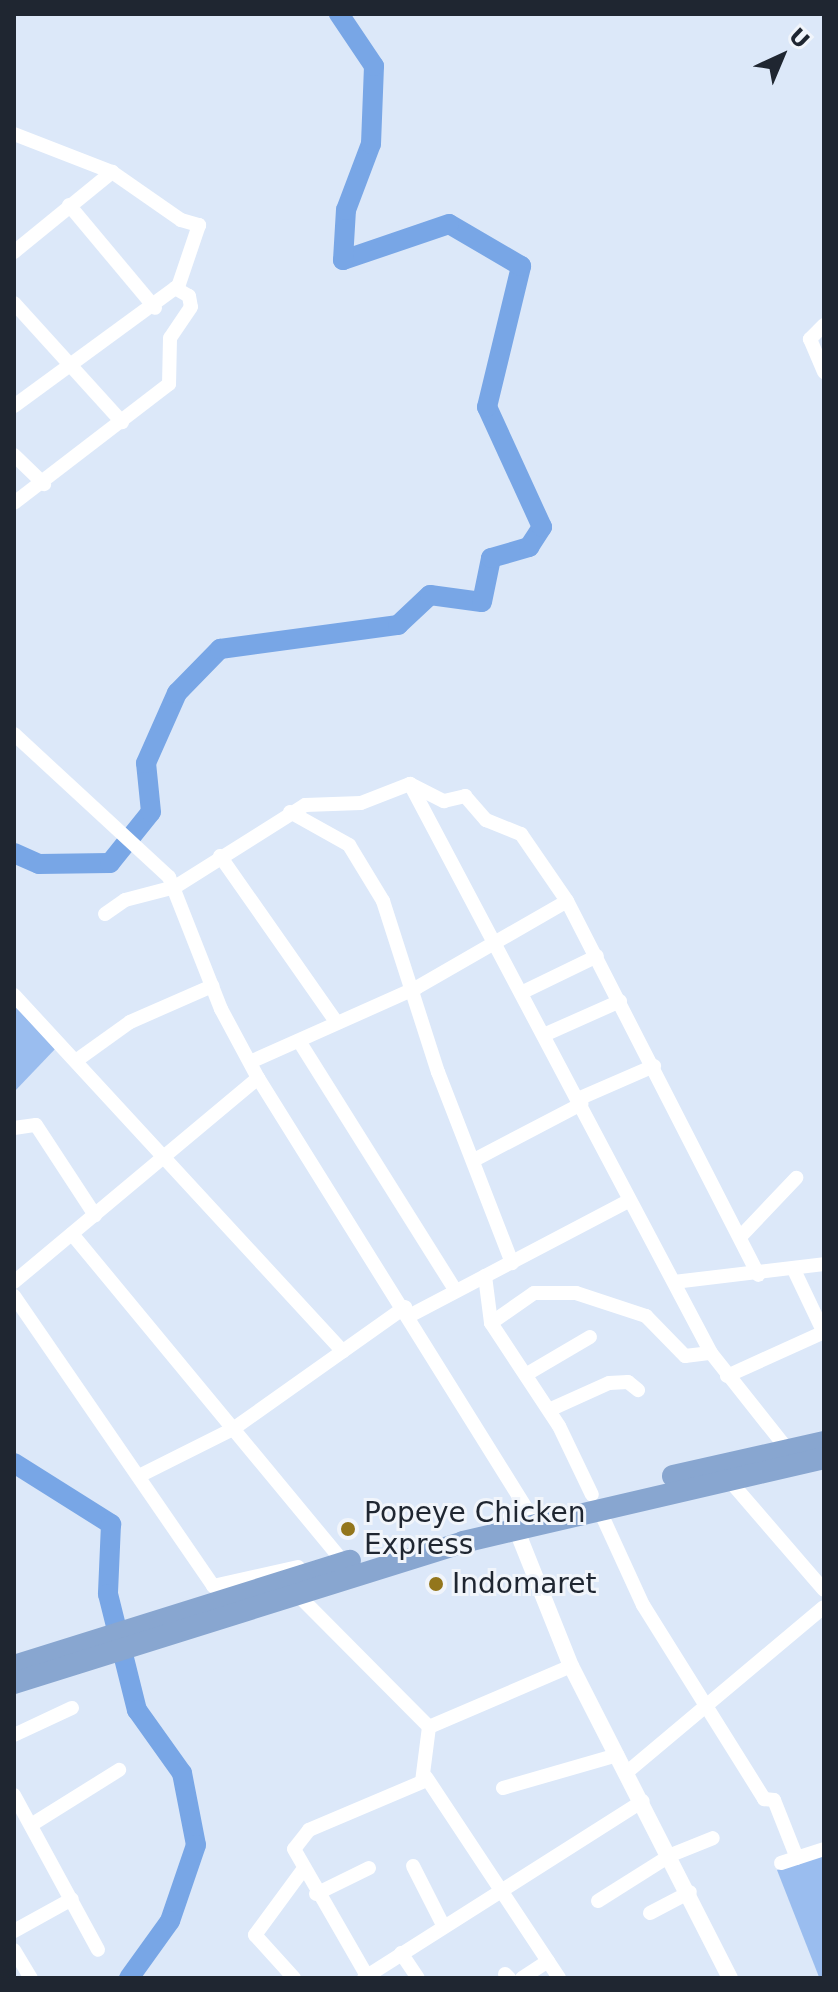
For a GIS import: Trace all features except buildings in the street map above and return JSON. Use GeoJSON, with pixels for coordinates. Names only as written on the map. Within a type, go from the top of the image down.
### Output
{"type":"FeatureCollection","features":[{"type":"Feature","properties":{"kind":"highway"},"geometry":{"type":"LineString","coordinates":[[14,1666],[90,1650],[144,1633],[341,1559],[523,1520],[824,1442]]}},
{"type":"Feature","properties":{"kind":"highway"},"geometry":{"type":"LineString","coordinates":[[595,1502],[729,1480],[824,1458]]}},
{"type":"Feature","properties":{"kind":"highway"},"geometry":{"type":"LineString","coordinates":[[144,1633],[297,1594],[523,1520]]}},
{"type":"Feature","properties":{"kind":"highway"},"geometry":{"type":"LineString","coordinates":[[14,1683],[90,1650]]}},
{"type":"Feature","properties":{"kind":"street"},"geometry":{"type":"LineString","coordinates":[[14,134],[112,172],[181,220],[199,225],[178,287],[155,308],[69,364],[14,406]]}},
{"type":"Feature","properties":{"kind":"street"},"geometry":{"type":"LineString","coordinates":[[14,252],[112,172]]}},
{"type":"Feature","properties":{"kind":"street"},"geometry":{"type":"LineString","coordinates":[[69,205],[155,308]]}},
{"type":"Feature","properties":{"kind":"street"},"geometry":{"type":"LineString","coordinates":[[14,503],[44,484],[173,378],[170,338],[192,304],[178,287]]}},
{"type":"Feature","properties":{"kind":"street"},"geometry":{"type":"LineString","coordinates":[[14,303],[122,422]]}},
{"type":"Feature","properties":{"kind":"street"},"geometry":{"type":"LineString","coordinates":[[824,325],[810,339],[824,372]]}},
{"type":"Feature","properties":{"kind":"street"},"geometry":{"type":"LineString","coordinates":[[14,455],[44,484]]}},
{"type":"Feature","properties":{"kind":"street"},"geometry":{"type":"LineString","coordinates":[[14,734],[122,832],[175,887],[212,986],[258,1078],[408,1311],[523,1520],[571,1666],[690,1892],[730,1978]]}},
{"type":"Feature","properties":{"kind":"street"},"geometry":{"type":"LineString","coordinates":[[410,784],[546,1034],[711,1353],[788,1450]]}},
{"type":"Feature","properties":{"kind":"street"},"geometry":{"type":"LineString","coordinates":[[105,914],[125,900],[175,887],[290,812],[317,801],[361,803],[410,784],[444,801],[465,796],[486,820],[518,831],[567,901],[742,1235],[758,1275]]}},
{"type":"Feature","properties":{"kind":"street"},"geometry":{"type":"LineString","coordinates":[[290,812],[355,851],[389,914],[416,988],[438,1072],[476,1159],[512,1263]]}},
{"type":"Feature","properties":{"kind":"street"},"geometry":{"type":"LineString","coordinates":[[220,856],[335,1020]]}},
{"type":"Feature","properties":{"kind":"street"},"geometry":{"type":"LineString","coordinates":[[250,1062],[299,1041],[335,1020],[416,988],[498,944],[567,901]]}},
{"type":"Feature","properties":{"kind":"street"},"geometry":{"type":"LineString","coordinates":[[523,992],[597,956]]}},
{"type":"Feature","properties":{"kind":"street"},"geometry":{"type":"LineString","coordinates":[[77,1060],[130,1022],[212,986]]}},
{"type":"Feature","properties":{"kind":"street"},"geometry":{"type":"LineString","coordinates":[[14,995],[343,1352]]}},
{"type":"Feature","properties":{"kind":"street"},"geometry":{"type":"LineString","coordinates":[[546,1034],[620,1001]]}},
{"type":"Feature","properties":{"kind":"street"},"geometry":{"type":"LineString","coordinates":[[299,1041],[456,1291]]}},
{"type":"Feature","properties":{"kind":"street"},"geometry":{"type":"LineString","coordinates":[[476,1159],[654,1066]]}},
{"type":"Feature","properties":{"kind":"street"},"geometry":{"type":"LineString","coordinates":[[14,1282],[258,1078]]}},
{"type":"Feature","properties":{"kind":"street"},"geometry":{"type":"LineString","coordinates":[[14,1128],[36,1125],[95,1215]]}},
{"type":"Feature","properties":{"kind":"street"},"geometry":{"type":"LineString","coordinates":[[742,1235],[796,1178]]}},
{"type":"Feature","properties":{"kind":"street"},"geometry":{"type":"LineString","coordinates":[[139,1476],[233,1429],[408,1311],[512,1263],[630,1200]]}},
{"type":"Feature","properties":{"kind":"street"},"geometry":{"type":"LineString","coordinates":[[14,1296],[214,1587],[341,1559],[72,1234]]}},
{"type":"Feature","properties":{"kind":"street"},"geometry":{"type":"LineString","coordinates":[[674,1282],[758,1275],[824,1264]]}},
{"type":"Feature","properties":{"kind":"street"},"geometry":{"type":"LineString","coordinates":[[727,1376],[824,1332],[794,1270]]}},
{"type":"Feature","properties":{"kind":"street"},"geometry":{"type":"LineString","coordinates":[[485,1276],[491,1323],[549,1410],[643,1605],[709,1705],[764,1799],[774,1800],[797,1858]]}},
{"type":"Feature","properties":{"kind":"street"},"geometry":{"type":"LineString","coordinates":[[491,1323],[534,1293],[576,1293],[646,1316],[685,1356],[711,1353]]}},
{"type":"Feature","properties":{"kind":"street"},"geometry":{"type":"LineString","coordinates":[[527,1374],[590,1337]]}},
{"type":"Feature","properties":{"kind":"street"},"geometry":{"type":"LineString","coordinates":[[549,1410],[609,1383],[628,1382],[638,1390]]}},
{"type":"Feature","properties":{"kind":"street"},"geometry":{"type":"LineString","coordinates":[[729,1480],[824,1590]]}},
{"type":"Feature","properties":{"kind":"street"},"geometry":{"type":"LineString","coordinates":[[297,1594],[429,1727],[426,1777],[559,1978]]}},
{"type":"Feature","properties":{"kind":"street"},"geometry":{"type":"LineString","coordinates":[[626,1773],[824,1607]]}},
{"type":"Feature","properties":{"kind":"street"},"geometry":{"type":"LineString","coordinates":[[429,1727],[571,1666]]}},
{"type":"Feature","properties":{"kind":"street"},"geometry":{"type":"LineString","coordinates":[[14,1735],[72,1708]]}},
{"type":"Feature","properties":{"kind":"street"},"geometry":{"type":"LineString","coordinates":[[503,1788],[617,1755]]}},
{"type":"Feature","properties":{"kind":"street"},"geometry":{"type":"LineString","coordinates":[[31,1825],[119,1770]]}},
{"type":"Feature","properties":{"kind":"street"},"geometry":{"type":"LineString","coordinates":[[426,1777],[361,1812],[309,1830],[294,1849],[302,1871],[366,1977],[643,1801]]}},
{"type":"Feature","properties":{"kind":"street"},"geometry":{"type":"LineString","coordinates":[[14,1795],[98,1950]]}},
{"type":"Feature","properties":{"kind":"street"},"geometry":{"type":"LineString","coordinates":[[598,1901],[671,1855],[713,1838]]}},
{"type":"Feature","properties":{"kind":"street"},"geometry":{"type":"LineString","coordinates":[[781,1863],[824,1849]]}},
{"type":"Feature","properties":{"kind":"street"},"geometry":{"type":"LineString","coordinates":[[413,1866],[444,1927]]}},
{"type":"Feature","properties":{"kind":"street"},"geometry":{"type":"LineString","coordinates":[[316,1894],[369,1868]]}},
{"type":"Feature","properties":{"kind":"street"},"geometry":{"type":"LineString","coordinates":[[284,1975],[255,1935],[302,1871]]}},
{"type":"Feature","properties":{"kind":"street"},"geometry":{"type":"LineString","coordinates":[[650,1913],[690,1892]]}},
{"type":"Feature","properties":{"kind":"street"},"geometry":{"type":"LineString","coordinates":[[14,1931],[72,1899]]}},
{"type":"Feature","properties":{"kind":"street"},"geometry":{"type":"LineString","coordinates":[[14,1950],[31,1978]]}},
{"type":"Feature","properties":{"kind":"street"},"geometry":{"type":"LineString","coordinates":[[401,1953],[418,1978]]}},
{"type":"Feature","properties":{"kind":"street"},"geometry":{"type":"LineString","coordinates":[[522,1978],[548,1961]]}},
{"type":"Feature","properties":{"kind":"shaded area"},"geometry":{"type":"Polygon","coordinates":[[[14,1006],[57,1047],[14,1092],[14,1006]]]}},
{"type":"Feature","properties":{"kind":"shaded area"},"geometry":{"type":"Polygon","coordinates":[[[824,1853],[824,1976],[819,1977],[777,1870],[824,1853]]]}},
{"type":"Feature","properties":{"kind":"waterway"},"geometry":{"type":"LineString","coordinates":[[14,853],[39,864],[110,863],[151,812],[146,763],[177,693],[220,649],[398,625],[430,595],[482,602],[491,558],[529,547],[542,527],[487,407],[521,266],[449,224],[343,260],[346,210],[371,144],[374,66],[339,14]]}},
{"type":"Feature","properties":{"kind":"waterway"},"geometry":{"type":"LineString","coordinates":[[14,1463],[111,1524],[108,1594],[137,1710],[182,1773],[196,1845],[170,1921],[129,1978]]}},
{"type":"Feature","properties":{"kind":"place","name":"Popeye Chicken Express"},"geometry":{"type":"Point","coordinates":[348,1529]}},
{"type":"Feature","properties":{"kind":"place","name":"Indomaret"},"geometry":{"type":"Point","coordinates":[436,1584]}}]}
